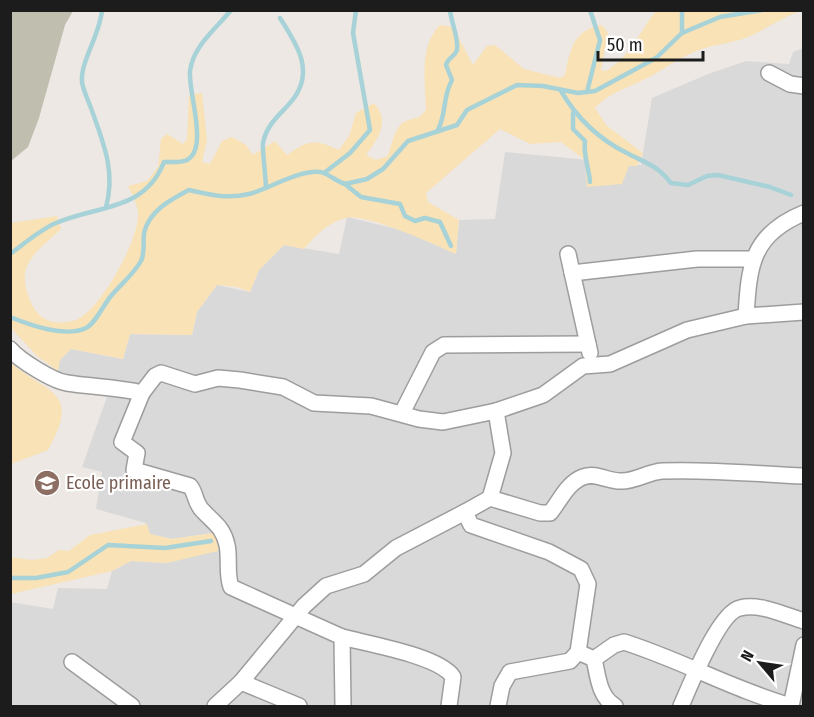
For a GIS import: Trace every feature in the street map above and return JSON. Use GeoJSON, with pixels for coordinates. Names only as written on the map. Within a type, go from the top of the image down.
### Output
{"type":"FeatureCollection","features":[{"type":"Feature","properties":{"kind":"street"},"geometry":{"type":"LineString","coordinates":[[769,73],[790,84],[804,86]]}},
{"type":"Feature","properties":{"kind":"street"},"geometry":{"type":"LineString","coordinates":[[746,316],[748,278],[754,259],[769,232],[782,222],[804,213]]}},
{"type":"Feature","properties":{"kind":"street"},"geometry":{"type":"LineString","coordinates":[[568,255],[591,364]]}},
{"type":"Feature","properties":{"kind":"street"},"geometry":{"type":"LineString","coordinates":[[572,273],[697,259],[754,259]]}},
{"type":"Feature","properties":{"kind":"street"},"geometry":{"type":"LineString","coordinates":[[448,706],[453,677],[449,670],[410,655],[342,637],[231,587],[227,574],[228,548],[224,532],[213,518],[202,511],[190,486],[134,470],[137,453],[122,442],[142,393],[155,376],[160,373],[195,384],[218,378],[283,387],[314,403],[371,406],[419,419],[443,422],[496,411],[543,395],[584,366],[610,364],[687,330],[746,316],[804,312]]}},
{"type":"Feature","properties":{"kind":"street"},"geometry":{"type":"LineString","coordinates":[[402,413],[433,352],[444,345],[588,344]]}},
{"type":"Feature","properties":{"kind":"street"},"geometry":{"type":"LineString","coordinates":[[10,349],[16,357],[64,383],[120,388],[142,393]]}},
{"type":"Feature","properties":{"kind":"street"},"geometry":{"type":"LineString","coordinates":[[215,706],[242,682],[304,606],[326,586],[364,574],[396,548],[490,498],[503,453],[496,411]]}},
{"type":"Feature","properties":{"kind":"street"},"geometry":{"type":"LineString","coordinates":[[490,498],[540,513],[550,513],[570,483],[584,476],[596,475],[621,482],[636,480],[657,472],[688,470],[804,476]]}},
{"type":"Feature","properties":{"kind":"street"},"geometry":{"type":"LineString","coordinates":[[465,512],[471,525],[523,541],[581,569],[588,584],[578,652],[570,661],[510,672],[504,678],[498,706]]}},
{"type":"Feature","properties":{"kind":"street"},"geometry":{"type":"LineString","coordinates":[[681,706],[698,669],[729,615],[738,608],[754,607],[804,617]]}},
{"type":"Feature","properties":{"kind":"street"},"geometry":{"type":"LineString","coordinates":[[342,637],[343,706]]}},
{"type":"Feature","properties":{"kind":"street"},"geometry":{"type":"LineString","coordinates":[[594,659],[614,645],[624,642],[698,669],[760,697],[791,706],[804,645]]}},
{"type":"Feature","properties":{"kind":"street"},"geometry":{"type":"LineString","coordinates":[[578,652],[594,659]]}},
{"type":"Feature","properties":{"kind":"street"},"geometry":{"type":"LineString","coordinates":[[594,659],[606,701],[615,706]]}},
{"type":"Feature","properties":{"kind":"street"},"geometry":{"type":"LineString","coordinates":[[72,662],[132,706]]}},
{"type":"Feature","properties":{"kind":"street"},"geometry":{"type":"LineString","coordinates":[[242,682],[299,706]]}},
{"type":"Feature","properties":{"kind":"shaded area"},"geometry":{"type":"Polygon","coordinates":[[[11,10],[73,11],[65,25],[39,118],[28,147],[11,161],[11,10]]]}},
{"type":"Feature","properties":{"kind":"shaded area"},"geometry":{"type":"Polygon","coordinates":[[[803,48],[803,706],[11,706],[10,602],[53,609],[58,588],[107,589],[112,571],[131,561],[167,563],[220,532],[172,539],[150,534],[146,523],[96,509],[102,472],[82,467],[109,391],[58,371],[60,360],[71,349],[123,359],[130,334],[192,335],[197,312],[217,285],[250,292],[259,270],[284,245],[339,254],[347,217],[405,231],[456,254],[459,220],[495,219],[505,152],[641,165],[652,98],[708,74],[746,61],[789,64],[793,52],[803,48]]]}},
{"type":"Feature","properties":{"kind":"sand"},"geometry":{"type":"Polygon","coordinates":[[[656,11],[804,11],[745,38],[705,48],[677,60],[601,102],[595,108],[607,126],[643,153],[637,166],[629,166],[622,184],[587,187],[585,160],[561,142],[530,144],[500,129],[426,193],[428,202],[459,220],[456,254],[383,224],[354,217],[345,218],[332,223],[304,249],[284,245],[259,270],[250,292],[237,287],[217,285],[197,312],[192,335],[130,334],[123,359],[71,349],[60,360],[58,371],[37,356],[11,328],[11,223],[57,216],[61,229],[37,251],[27,266],[25,279],[28,295],[35,310],[48,321],[68,322],[86,314],[117,272],[133,238],[138,212],[128,186],[147,181],[158,167],[161,139],[167,134],[183,144],[187,139],[189,95],[202,93],[207,140],[202,162],[210,164],[222,141],[232,137],[246,145],[253,155],[275,141],[287,155],[301,146],[312,143],[339,150],[349,136],[356,113],[374,103],[379,110],[382,123],[375,142],[366,155],[376,160],[388,156],[394,136],[402,123],[420,117],[426,109],[424,76],[426,53],[433,33],[440,25],[453,27],[473,65],[487,46],[495,45],[524,69],[560,78],[565,75],[575,42],[585,31],[602,25],[608,33],[601,70],[606,71],[628,51],[656,11]]]}},
{"type":"Feature","properties":{"kind":"sand"},"geometry":{"type":"Polygon","coordinates":[[[10,362],[56,396],[61,404],[62,416],[48,450],[11,464],[10,362]]]}},
{"type":"Feature","properties":{"kind":"sand"},"geometry":{"type":"Polygon","coordinates":[[[147,524],[150,534],[172,539],[220,532],[218,551],[167,563],[131,561],[112,571],[11,594],[10,557],[32,560],[47,558],[59,550],[69,551],[90,535],[147,524]]]}},
{"type":"Feature","properties":{"kind":"waterway"},"geometry":{"type":"LineString","coordinates":[[102,10],[98,29],[84,66],[82,82],[107,157],[110,181],[106,207]]}},
{"type":"Feature","properties":{"kind":"waterway"},"geometry":{"type":"LineString","coordinates":[[10,254],[56,223],[133,198],[145,190],[156,178],[164,162],[185,161],[193,154],[197,132],[190,81],[192,62],[200,46],[231,10]]}},
{"type":"Feature","properties":{"kind":"waterway"},"geometry":{"type":"LineString","coordinates":[[324,173],[350,153],[370,130],[353,33],[356,10]]}},
{"type":"Feature","properties":{"kind":"waterway"},"geometry":{"type":"LineString","coordinates":[[438,130],[452,80],[446,65],[457,50],[450,10]]}},
{"type":"Feature","properties":{"kind":"waterway"},"geometry":{"type":"LineString","coordinates":[[587,92],[600,40],[590,10]]}},
{"type":"Feature","properties":{"kind":"waterway"},"geometry":{"type":"LineString","coordinates":[[682,10],[682,33]]}},
{"type":"Feature","properties":{"kind":"waterway"},"geometry":{"type":"LineString","coordinates":[[10,317],[37,327],[58,331],[78,331],[89,326],[141,261],[144,233],[150,218],[168,202],[189,190],[219,196],[249,194],[297,176],[316,172],[324,173],[345,184],[367,179],[383,169],[408,141],[457,125],[467,110],[517,85],[543,86],[578,93],[595,91],[656,58],[682,33],[720,17],[762,10]]}},
{"type":"Feature","properties":{"kind":"waterway"},"geometry":{"type":"LineString","coordinates":[[266,188],[263,146],[265,136],[272,123],[294,98],[303,77],[303,66],[297,46],[280,18]]}},
{"type":"Feature","properties":{"kind":"waterway"},"geometry":{"type":"LineString","coordinates":[[561,91],[574,110],[597,134],[655,168],[671,183],[688,185],[707,176],[718,175],[770,187],[791,195]]}},
{"type":"Feature","properties":{"kind":"waterway"},"geometry":{"type":"LineString","coordinates":[[573,113],[573,129],[585,141],[590,182]]}},
{"type":"Feature","properties":{"kind":"waterway"},"geometry":{"type":"LineString","coordinates":[[345,184],[361,197],[400,204],[405,216],[415,221],[425,218],[440,222],[451,246]]}},
{"type":"Feature","properties":{"kind":"waterway"},"geometry":{"type":"LineString","coordinates":[[10,578],[36,578],[68,572],[108,545],[165,548],[211,541]]}},
{"type":"Feature","properties":{"kind":"place","name":"Ecole primaire"},"geometry":{"type":"Point","coordinates":[47,483]}}]}
